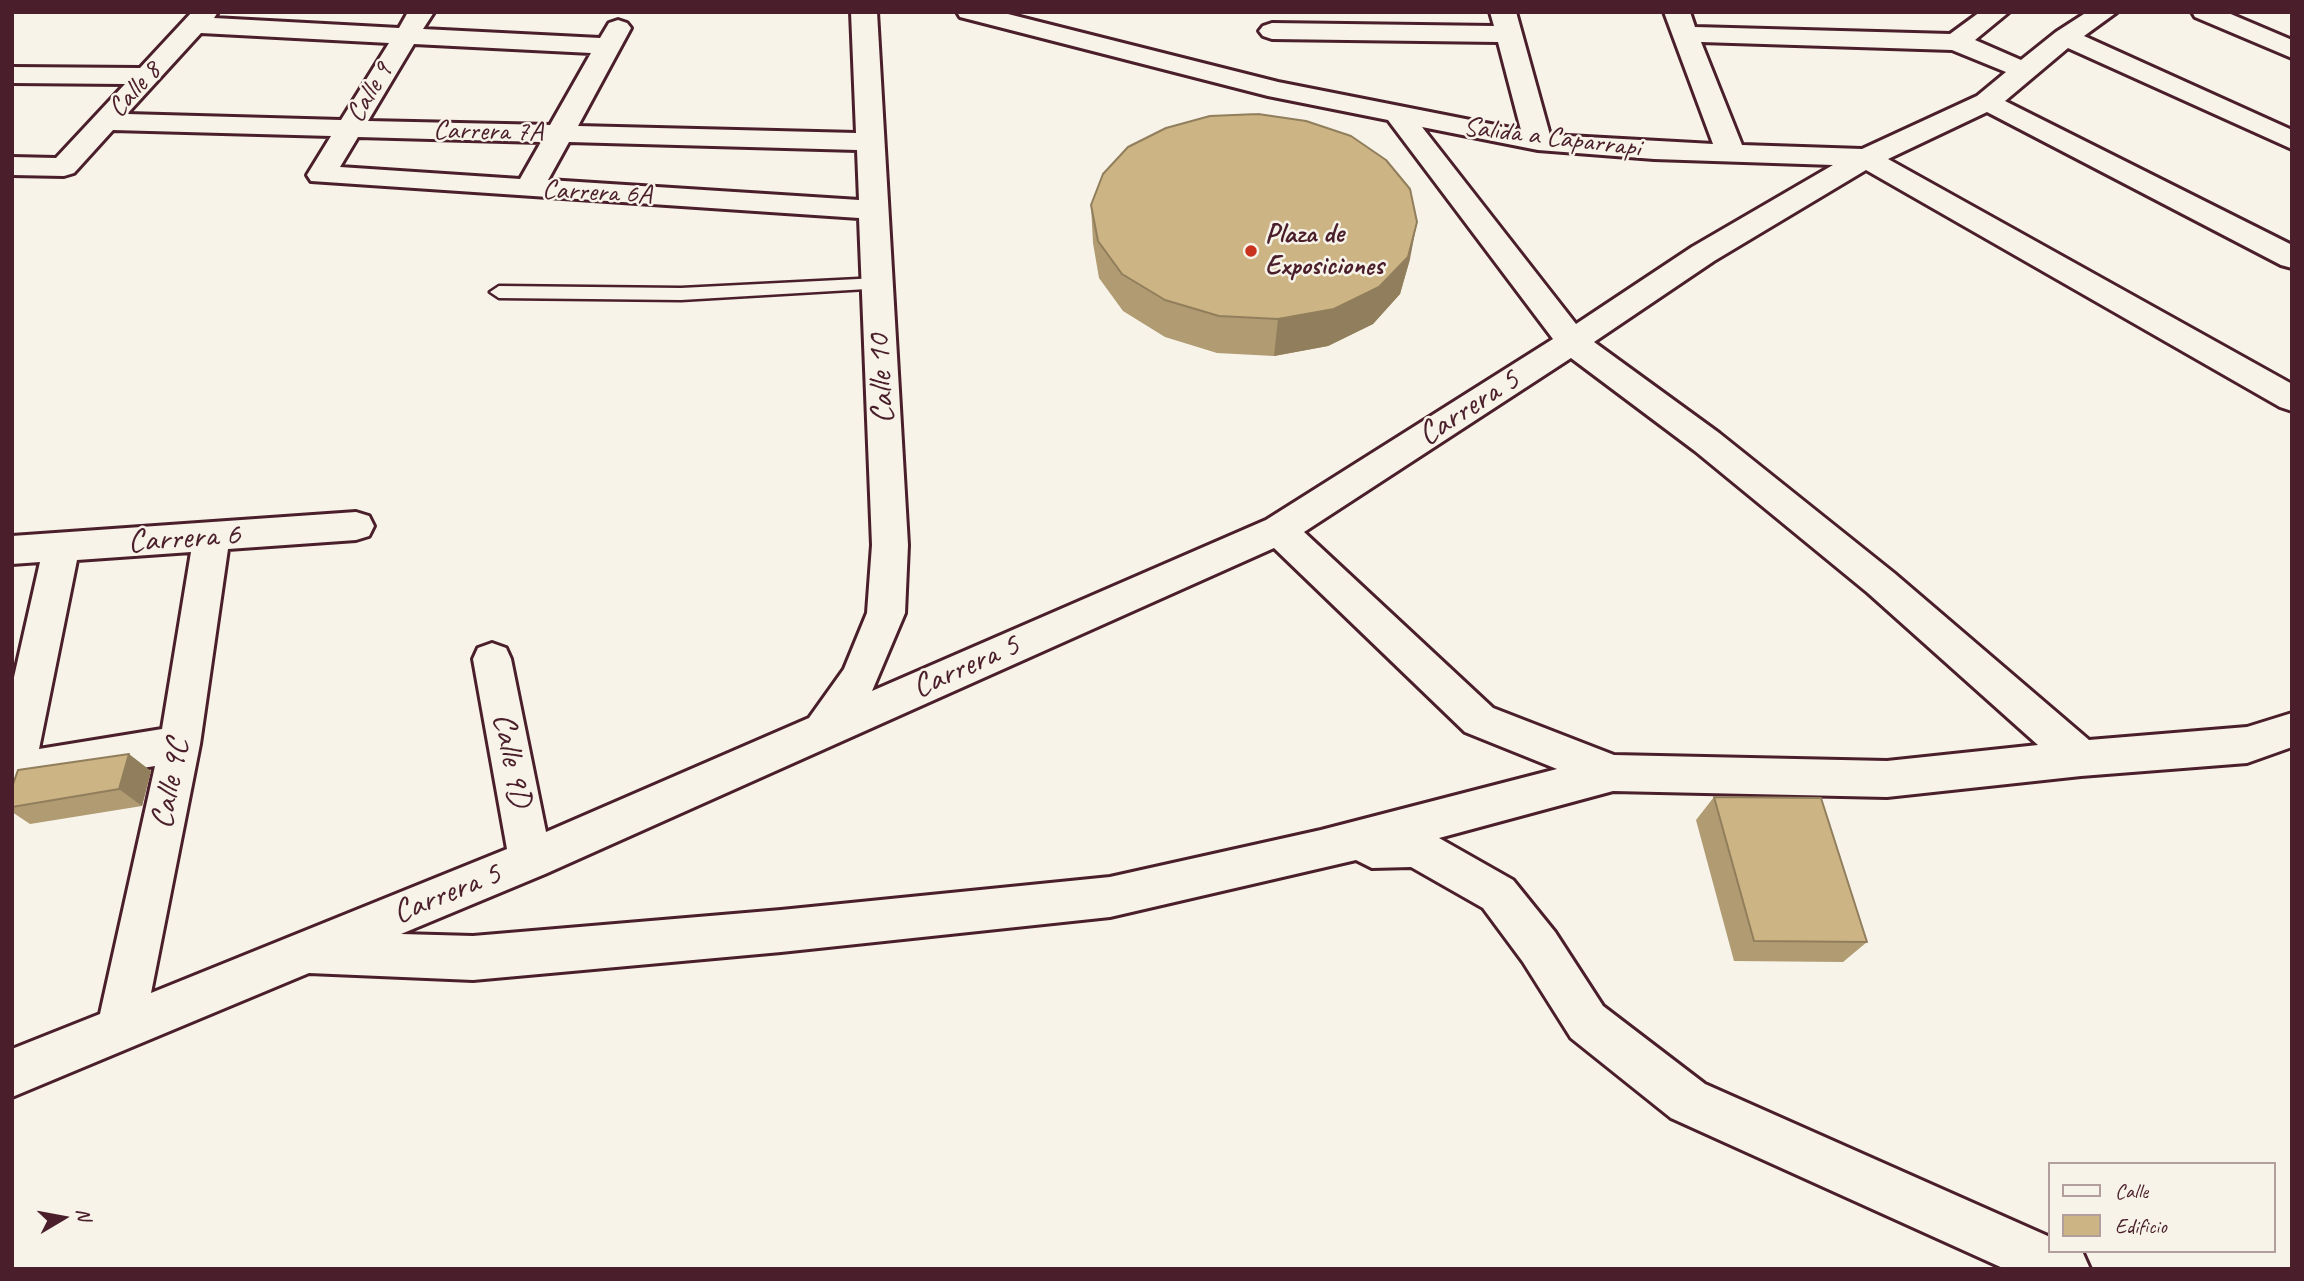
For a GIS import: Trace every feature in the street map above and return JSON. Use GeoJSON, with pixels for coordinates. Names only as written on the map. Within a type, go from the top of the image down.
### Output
{"type":"FeatureCollection","features":[{"type":"Feature","properties":{"kind":"street","name":"Calle 9"},"geometry":{"type":"LineString","coordinates":[[320,175],[421,12]]}},
{"type":"Feature","properties":{"kind":"street","name":"Calle 10"},"geometry":{"type":"LineString","coordinates":[[824,729],[860,677],[887,613],[890,545],[864,12]]}},
{"type":"Feature","properties":{"kind":"street","name":"Salida a Caparrapi"},"geometry":{"type":"LineString","coordinates":[[969,12],[1274,51],[1398,115],[1538,142],[1731,154],[1866,158],[1987,102],[2065,37],[2105,12]]}},
{"type":"Feature","properties":{"kind":"street"},"geometry":{"type":"LineString","coordinates":[[1956,42],[1997,12]]}},
{"type":"Feature","properties":{"kind":"street"},"geometry":{"type":"LineString","coordinates":[[2204,12],[2292,50]]}},
{"type":"Feature","properties":{"kind":"street"},"geometry":{"type":"LineString","coordinates":[[200,19],[404,36],[615,34],[529,189]]}},
{"type":"Feature","properties":{"kind":"street","name":"Calle 8"},"geometry":{"type":"LineString","coordinates":[[12,166],[64,167],[200,19]]}},
{"type":"Feature","properties":{"kind":"street"},"geometry":{"type":"LineString","coordinates":[[1274,51],[1505,23],[1538,142]]}},
{"type":"Feature","properties":{"kind":"street"},"geometry":{"type":"LineString","coordinates":[[1731,154],[1681,23],[1956,42],[2023,70]]}},
{"type":"Feature","properties":{"kind":"street"},"geometry":{"type":"LineString","coordinates":[[2065,37],[2292,141]]}},
{"type":"Feature","properties":{"kind":"street"},"geometry":{"type":"LineString","coordinates":[[12,75],[148,76]]}},
{"type":"Feature","properties":{"kind":"street"},"geometry":{"type":"LineString","coordinates":[[1987,102],[2292,258]]}},
{"type":"Feature","properties":{"kind":"street"},"geometry":{"type":"LineString","coordinates":[[1398,115],[1572,342],[1707,442],[1881,583],[2081,758]]}},
{"type":"Feature","properties":{"kind":"street","name":"Carrera 7A"},"geometry":{"type":"LineString","coordinates":[[106,122],[870,142]]}},
{"type":"Feature","properties":{"kind":"street"},"geometry":{"type":"LineString","coordinates":[[1866,158],[2292,399]]}},
{"type":"Feature","properties":{"kind":"street","name":"Carrera 5"},"geometry":{"type":"LineString","coordinates":[[12,1073],[530,860],[1279,530],[1572,342],[1703,254],[1866,158]]}},
{"type":"Feature","properties":{"kind":"street","name":"Carrera 6A"},"geometry":{"type":"LineString","coordinates":[[320,175],[874,210]]}},
{"type":"Feature","properties":{"kind":"street","name":"Carrera 6"},"geometry":{"type":"LineString","coordinates":[[12,550],[356,526]]}},
{"type":"Feature","properties":{"kind":"street"},"geometry":{"type":"LineString","coordinates":[[1279,530],[1479,720],[1613,773]]}},
{"type":"Feature","properties":{"kind":"street","name":"Calle 9C"},"geometry":{"type":"LineString","coordinates":[[120,1030],[180,744],[212,536]]}},
{"type":"Feature","properties":{"kind":"street"},"geometry":{"type":"LineString","coordinates":[[61,548],[13,771],[180,744]]}},
{"type":"Feature","properties":{"kind":"street","name":"Calle 9D"},"geometry":{"type":"LineString","coordinates":[[492,659],[530,860]]}},
{"type":"Feature","properties":{"kind":"street"},"geometry":{"type":"LineString","coordinates":[[305,953],[473,958],[781,932],[1110,897],[1321,850],[1613,773],[1887,779],[2081,758],[2247,745],[2292,730]]}},
{"type":"Feature","properties":{"kind":"street"},"geometry":{"type":"LineString","coordinates":[[1321,850],[1416,847],[1498,894],[1539,947],[1587,1023],[1688,1101],[2064,1269]]}},
{"type":"Feature","properties":{"kind":"lane"},"geometry":{"type":"LineString","coordinates":[[499,292],[681,294],[878,284]]}},
{"type":"Feature","properties":{"kind":"building","name":"Plaza de Exposiciones"},"geometry":{"type":"Polygon","coordinates":[[[1258,114],[1306,121],[1351,136],[1386,160],[1410,189],[1417,222],[1408,257],[1379,287],[1334,309],[1278,319],[1219,316],[1165,300],[1122,274],[1098,241],[1091,205],[1103,174],[1128,147],[1166,128],[1210,116],[1258,114]]]}},
{"type":"Feature","properties":{"kind":"building"},"geometry":{"type":"Polygon","coordinates":[[[129,754],[119,789],[12,807],[12,787],[18,770],[129,754]]]}},
{"type":"Feature","properties":{"kind":"building"},"geometry":{"type":"Polygon","coordinates":[[[1714,797],[1821,798],[1867,942],[1754,941],[1714,797]]]}},
{"type":"Feature","properties":{"kind":"place","name":"Plaza de Exposiciones"},"geometry":{"type":"Point","coordinates":[1251,251]}}]}
